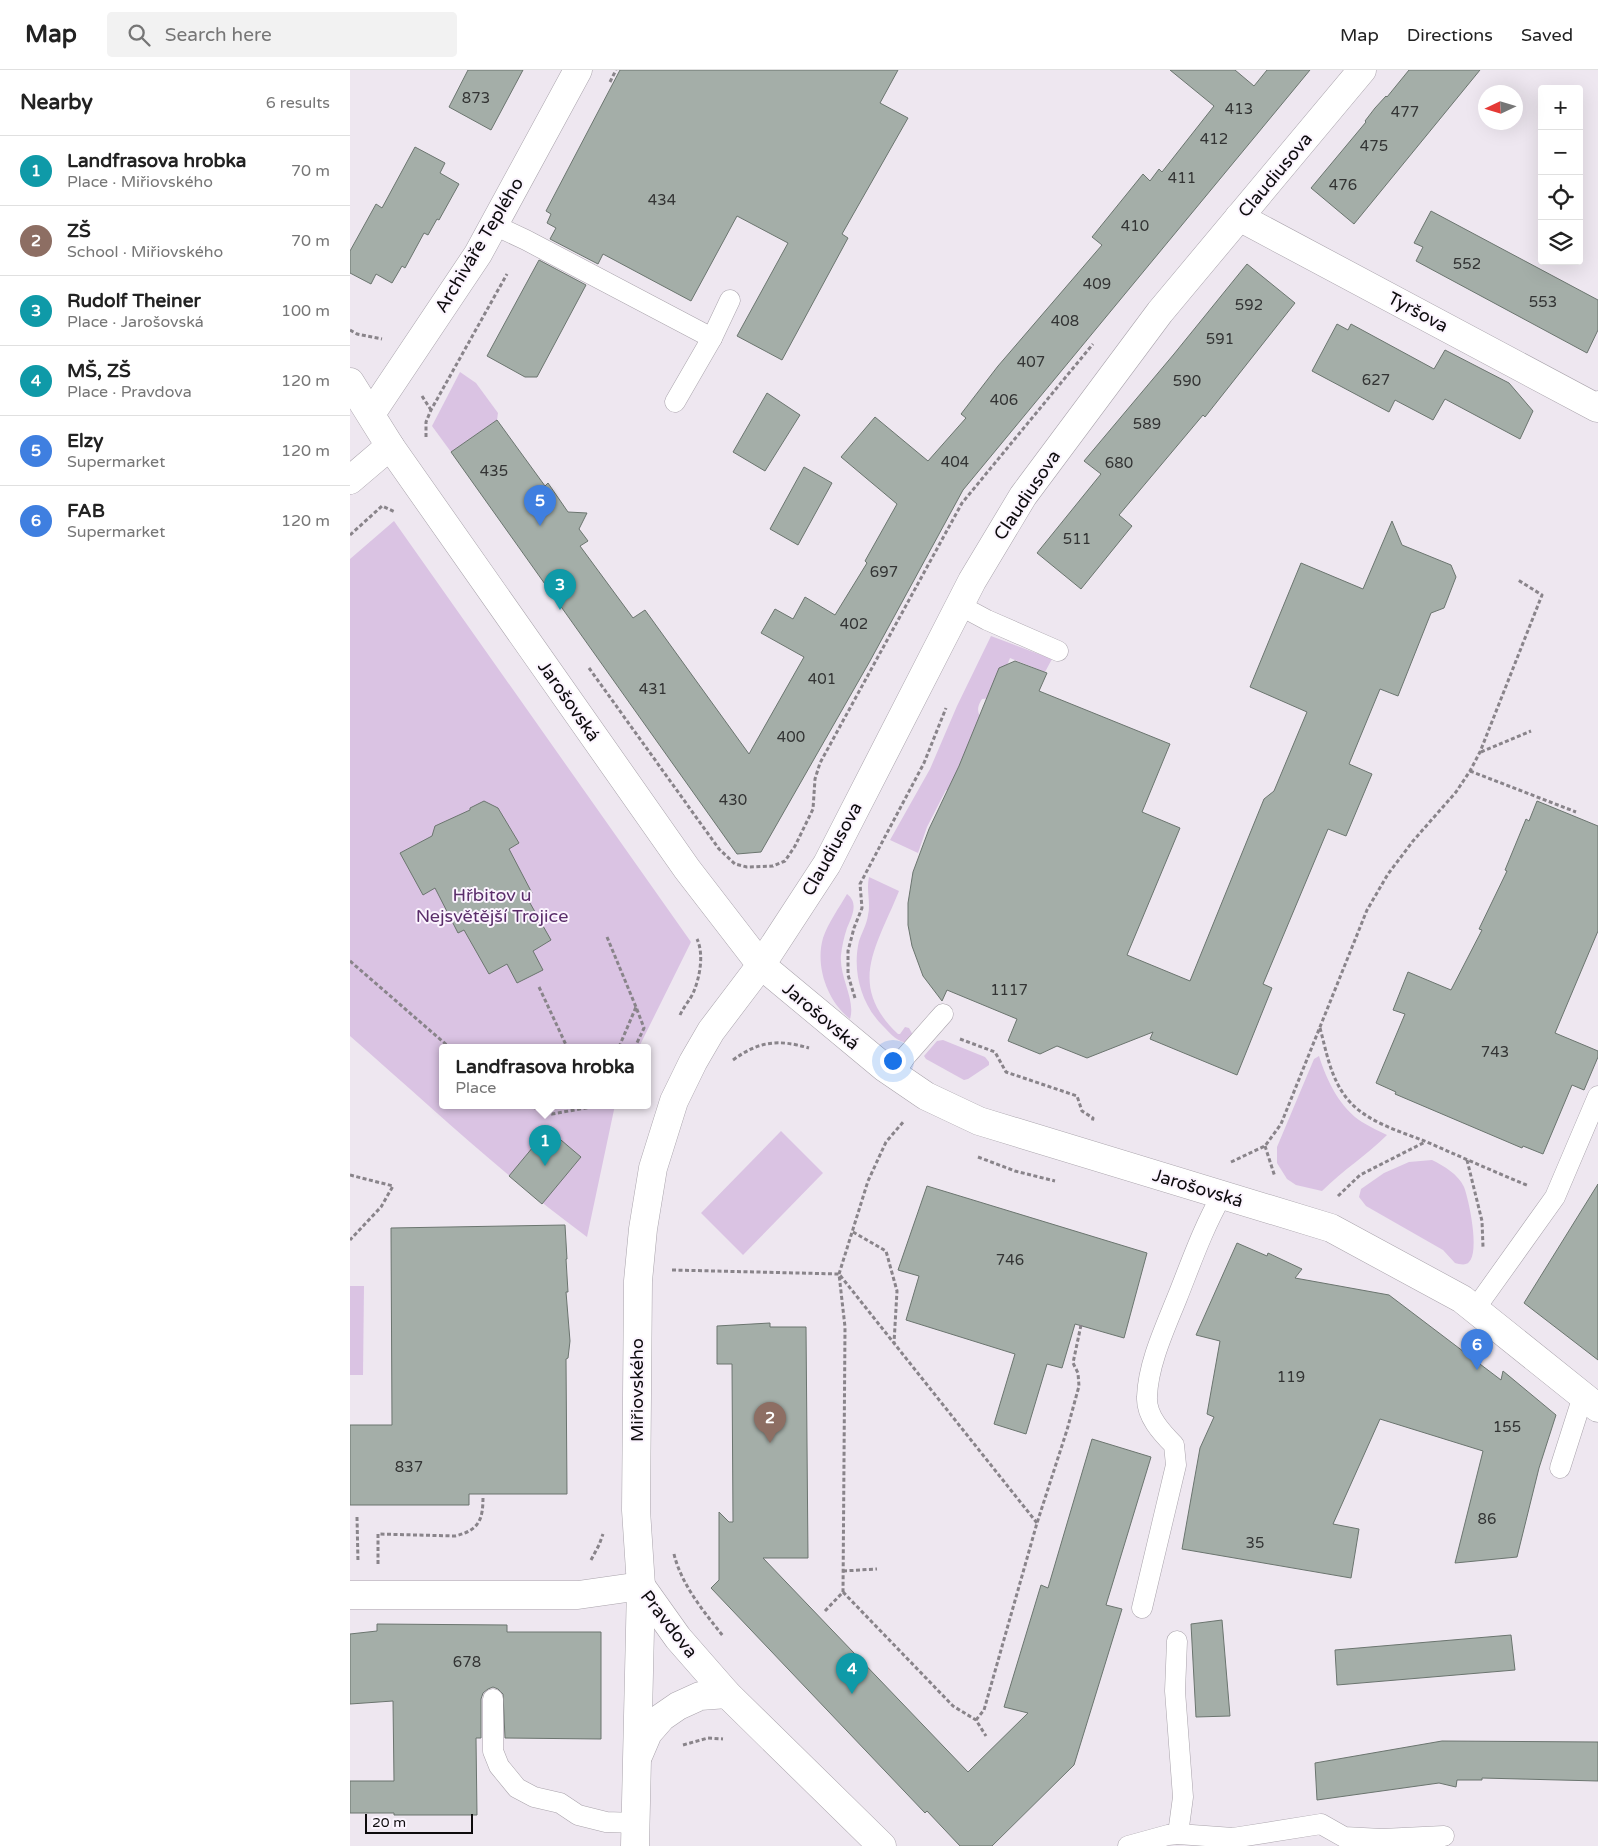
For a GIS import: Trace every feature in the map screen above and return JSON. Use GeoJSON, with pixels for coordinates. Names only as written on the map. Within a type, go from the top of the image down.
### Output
{"type":"FeatureCollection","features":[{"type":"Feature","properties":{"kind":"street","name":"Archiváře Teplého"},"geometry":{"type":"LineString","coordinates":[[371,414],[478,254],[578,70]]}},
{"type":"Feature","properties":{"kind":"street","name":"Claudiusova"},"geometry":{"type":"LineString","coordinates":[[761,964],[827,864],[959,605],[1023,496],[1160,312],[1362,70]]}},
{"type":"Feature","properties":{"kind":"street","name":"Tyršova"},"geometry":{"type":"LineString","coordinates":[[1239,217],[1597,407]]}},
{"type":"Feature","properties":{"kind":"street","name":"Jarošovská"},"geometry":{"type":"LineString","coordinates":[[350,382],[390,446],[687,869],[761,964],[847,1038],[926,1096],[979,1121],[1331,1228],[1462,1299],[1481,1301],[1591,1402]]}},
{"type":"Feature","properties":{"kind":"street"},"geometry":{"type":"LineString","coordinates":[[350,480],[390,446]]}},
{"type":"Feature","properties":{"kind":"street","name":"Miřiovského"},"geometry":{"type":"LineString","coordinates":[[635,1834],[641,1586],[636,1510],[637,1328],[643,1229],[653,1168],[674,1101],[693,1062],[712,1031],[761,964]]}},
{"type":"Feature","properties":{"kind":"street","name":"Pravdova"},"geometry":{"type":"LineString","coordinates":[[350,1595],[578,1595],[641,1586],[678,1638],[727,1694],[882,1846]]}},
{"type":"Feature","properties":{"kind":"street"},"geometry":{"type":"LineString","coordinates":[[637,1758],[648,1733],[662,1718],[678,1706],[700,1696],[727,1694]]}},
{"type":"Feature","properties":{"kind":"lane"},"geometry":{"type":"LineString","coordinates":[[494,225],[712,338]]}},
{"type":"Feature","properties":{"kind":"lane"},"geometry":{"type":"LineString","coordinates":[[675,402],[712,338],[730,300]]}},
{"type":"Feature","properties":{"kind":"lane"},"geometry":{"type":"LineString","coordinates":[[959,605],[1058,651]]}},
{"type":"Feature","properties":{"kind":"lane"},"geometry":{"type":"LineString","coordinates":[[894,1074],[906,1056],[937,1021]]}},
{"type":"Feature","properties":{"kind":"lane"},"geometry":{"type":"LineString","coordinates":[[1481,1301],[1555,1198],[1598,1096]]}},
{"type":"Feature","properties":{"kind":"lane"},"geometry":{"type":"LineString","coordinates":[[1142,1608],[1176,1465],[1174,1445],[1151,1417],[1146,1398],[1155,1355],[1208,1219],[1222,1195]]}},
{"type":"Feature","properties":{"kind":"lane"},"geometry":{"type":"LineString","coordinates":[[1560,1468],[1591,1402]]}},
{"type":"Feature","properties":{"kind":"lane"},"geometry":{"type":"LineString","coordinates":[[1177,1641],[1175,1691],[1183,1797],[1184,1840]]}},
{"type":"Feature","properties":{"kind":"lane"},"geometry":{"type":"LineString","coordinates":[[493,1699],[493,1751],[499,1766],[517,1788],[534,1797],[560,1803],[578,1815],[606,1822],[635,1834]]}},
{"type":"Feature","properties":{"kind":"lane"},"geometry":{"type":"LineString","coordinates":[[1128,1846],[1184,1840],[1233,1838],[1321,1824],[1344,1837],[1382,1839],[1444,1836]]}},
{"type":"Feature","properties":{"kind":"path"},"geometry":{"type":"LineString","coordinates":[[426,439],[424,433],[431,410],[526,240]]}},
{"type":"Feature","properties":{"kind":"path"},"geometry":{"type":"LineString","coordinates":[[350,534],[382,506],[390,508],[397,514]]}},
{"type":"Feature","properties":{"kind":"path"},"geometry":{"type":"LineString","coordinates":[[1225,1165],[1265,1146],[1281,1124],[1367,910],[1384,881],[1413,842],[1456,792],[1480,752],[1542,595],[1518,580]]}},
{"type":"Feature","properties":{"kind":"path"},"geometry":{"type":"LineString","coordinates":[[857,1004],[848,975],[848,950],[862,908],[860,884],[924,763],[948,704]]}},
{"type":"Feature","properties":{"kind":"path"},"geometry":{"type":"LineString","coordinates":[[1480,752],[1531,731]]}},
{"type":"Feature","properties":{"kind":"path"},"geometry":{"type":"LineString","coordinates":[[1470,771],[1576,812]]}},
{"type":"Feature","properties":{"kind":"path"},"geometry":{"type":"LineString","coordinates":[[719,849],[735,864],[747,867],[762,867],[773,866],[785,861],[795,846]]}},
{"type":"Feature","properties":{"kind":"path"},"geometry":{"type":"LineString","coordinates":[[684,1006],[694,992],[701,953],[699,941],[693,933]]}},
{"type":"Feature","properties":{"kind":"path"},"geometry":{"type":"LineString","coordinates":[[607,937],[644,1028],[636,1044]]}},
{"type":"Feature","properties":{"kind":"path"},"geometry":{"type":"LineString","coordinates":[[350,961],[446,1044]]}},
{"type":"Feature","properties":{"kind":"path"},"geometry":{"type":"LineString","coordinates":[[539,987],[566,1044]]}},
{"type":"Feature","properties":{"kind":"path"},"geometry":{"type":"LineString","coordinates":[[620,1044],[636,1007]]}},
{"type":"Feature","properties":{"kind":"path"},"geometry":{"type":"LineString","coordinates":[[937,1021],[995,1052],[1006,1072],[1077,1096],[1082,1111],[1093,1118],[1092,1126]]}},
{"type":"Feature","properties":{"kind":"path"},"geometry":{"type":"LineString","coordinates":[[1320,1028],[1331,1070],[1340,1089],[1350,1102],[1364,1113],[1388,1126],[1555,1198]]}},
{"type":"Feature","properties":{"kind":"path"},"geometry":{"type":"LineString","coordinates":[[538,1109],[552,1114],[575,1109]]}},
{"type":"Feature","properties":{"kind":"path"},"geometry":{"type":"LineString","coordinates":[[904,1121],[886,1142],[871,1173],[839,1274],[845,1327],[843,1592],[953,1706],[976,1720],[986,1736]]}},
{"type":"Feature","properties":{"kind":"path"},"geometry":{"type":"LineString","coordinates":[[1336,1197],[1360,1175],[1426,1142]]}},
{"type":"Feature","properties":{"kind":"path"},"geometry":{"type":"LineString","coordinates":[[1265,1146],[1276,1181]]}},
{"type":"Feature","properties":{"kind":"path"},"geometry":{"type":"LineString","coordinates":[[1466,1160],[1482,1221],[1481,1301]]}},
{"type":"Feature","properties":{"kind":"path"},"geometry":{"type":"LineString","coordinates":[[350,1175],[393,1186],[381,1207],[350,1240]]}},
{"type":"Feature","properties":{"kind":"path"},"geometry":{"type":"LineString","coordinates":[[853,1232],[886,1251],[897,1291],[894,1343]]}},
{"type":"Feature","properties":{"kind":"path"},"geometry":{"type":"LineString","coordinates":[[669,1270],[839,1274]]}},
{"type":"Feature","properties":{"kind":"path"},"geometry":{"type":"LineString","coordinates":[[839,1274],[1037,1523]]}},
{"type":"Feature","properties":{"kind":"path"},"geometry":{"type":"LineString","coordinates":[[976,1720],[984,1710],[1037,1523],[1079,1386],[1078,1373],[1073,1362],[1081,1325]]}},
{"type":"Feature","properties":{"kind":"path"},"geometry":{"type":"LineString","coordinates":[[378,1566],[378,1534],[455,1536],[467,1533],[476,1526],[483,1515],[483,1496]]}},
{"type":"Feature","properties":{"kind":"path"},"geometry":{"type":"LineString","coordinates":[[350,1562],[358,1562],[357,1517]]}},
{"type":"Feature","properties":{"kind":"path"},"geometry":{"type":"LineString","coordinates":[[586,1564],[593,1558],[604,1532]]}},
{"type":"Feature","properties":{"kind":"path"},"geometry":{"type":"LineString","coordinates":[[673,1552],[677,1567],[689,1588],[710,1620],[729,1643]]}},
{"type":"Feature","properties":{"kind":"path"},"geometry":{"type":"LineString","coordinates":[[843,1571],[877,1569]]}},
{"type":"Feature","properties":{"kind":"path"},"geometry":{"type":"LineString","coordinates":[[824,1611],[843,1592]]}},
{"type":"Feature","properties":{"kind":"path"},"geometry":{"type":"LineString","coordinates":[[677,1750],[693,1741],[721,1737]]}},
{"type":"Feature","properties":{"kind":"green space"},"geometry":{"type":"Polygon","coordinates":[[[460,372],[476,383],[498,413],[497,420],[451,452],[432,426],[460,372]]]}},
{"type":"Feature","properties":{"kind":"green space","name":"Hřbitov u Nejsvětější Trojice"},"geometry":{"type":"Polygon","coordinates":[[[394,521],[691,942],[640,1044],[439,1044],[439,1109],[614,1109],[587,1237],[496,1165],[350,1036],[350,559],[394,521]]]}},
{"type":"Feature","properties":{"kind":"green space"},"geometry":{"type":"Polygon","coordinates":[[[991,636],[1052,659],[1045,672],[1010,658],[994,698],[982,699],[980,702],[978,711],[984,722],[952,792],[946,790],[927,827],[918,853],[890,840],[930,769],[957,706],[991,636]]]}},
{"type":"Feature","properties":{"kind":"green space"},"geometry":{"type":"Polygon","coordinates":[[[869,877],[899,891],[875,947],[870,982],[873,999],[882,1016],[898,1034],[905,1027],[909,1028],[913,1035],[908,1043],[894,1037],[875,1017],[860,986],[857,952],[869,910],[869,877]]]}},
{"type":"Feature","properties":{"kind":"green space"},"geometry":{"type":"Polygon","coordinates":[[[847,894],[853,901],[854,906],[843,942],[841,963],[851,1004],[850,1019],[842,1012],[829,993],[822,971],[821,960],[821,949],[825,932],[847,894]]]}},
{"type":"Feature","properties":{"kind":"green space"},"geometry":{"type":"Polygon","coordinates":[[[943,1040],[985,1057],[989,1065],[964,1080],[926,1059],[924,1056],[937,1041],[943,1040]]]}},
{"type":"Feature","properties":{"kind":"green space"},"geometry":{"type":"Polygon","coordinates":[[[1319,1056],[1330,1084],[1347,1109],[1362,1122],[1387,1135],[1322,1191],[1296,1185],[1287,1179],[1277,1163],[1277,1147],[1314,1059],[1319,1056]]]}},
{"type":"Feature","properties":{"kind":"green space"},"geometry":{"type":"Polygon","coordinates":[[[781,1131],[823,1173],[743,1255],[701,1213],[781,1131]]]}},
{"type":"Feature","properties":{"kind":"green space"},"geometry":{"type":"Polygon","coordinates":[[[1432,1160],[1454,1174],[1464,1187],[1471,1214],[1474,1237],[1472,1256],[1466,1264],[1455,1263],[1443,1250],[1366,1206],[1359,1197],[1361,1189],[1384,1173],[1409,1162],[1432,1160]]]}},
{"type":"Feature","properties":{"kind":"green space"},"geometry":{"type":"Polygon","coordinates":[[[350,1286],[364,1286],[363,1375],[350,1375],[350,1286]]]}},
{"type":"Feature","properties":{"kind":"building"},"geometry":{"type":"Polygon","coordinates":[[[468,70],[523,70],[491,130],[449,107],[468,70]]]}},
{"type":"Feature","properties":{"kind":"building"},"geometry":{"type":"Polygon","coordinates":[[[620,70],[898,70],[880,103],[908,118],[842,234],[848,238],[782,360],[737,336],[788,243],[737,216],[691,301],[603,254],[598,264],[550,239],[556,228],[547,223],[551,214],[546,211],[620,70]]]}},
{"type":"Feature","properties":{"kind":"building"},"geometry":{"type":"Polygon","coordinates":[[[1170,70],[1235,70],[1254,86],[1267,70],[1310,70],[963,490],[870,661],[761,852],[737,854],[451,452],[497,420],[545,486],[548,483],[568,512],[587,513],[579,529],[588,541],[580,546],[633,618],[645,610],[749,754],[804,657],[761,633],[775,609],[793,619],[805,597],[835,615],[867,563],[865,561],[897,504],[841,457],[875,417],[928,461],[966,418],[961,414],[998,366],[1102,245],[1092,237],[1143,174],[1150,181],[1159,169],[1162,172],[1214,106],[1170,70]]]}},
{"type":"Feature","properties":{"kind":"building"},"geometry":{"type":"Polygon","coordinates":[[[1409,70],[1480,70],[1354,224],[1311,188],[1366,122],[1375,108],[1387,97],[1409,70]]]}},
{"type":"Feature","properties":{"kind":"building"},"geometry":{"type":"Polygon","coordinates":[[[415,147],[445,163],[440,173],[459,184],[439,220],[437,219],[428,235],[424,233],[405,268],[402,266],[392,283],[376,274],[371,284],[350,273],[350,251],[376,204],[382,208],[415,147]]]}},
{"type":"Feature","properties":{"kind":"building"},"geometry":{"type":"Polygon","coordinates":[[[1431,211],[1598,300],[1598,330],[1587,353],[1416,261],[1423,247],[1414,243],[1431,211]]]}},
{"type":"Feature","properties":{"kind":"building"},"geometry":{"type":"Polygon","coordinates":[[[539,260],[586,285],[537,377],[525,377],[487,356],[539,260]]]}},
{"type":"Feature","properties":{"kind":"building"},"geometry":{"type":"Polygon","coordinates":[[[1247,264],[1295,303],[1205,417],[1203,415],[1119,515],[1132,526],[1081,589],[1037,553],[1101,474],[1084,461],[1247,264]]]}},
{"type":"Feature","properties":{"kind":"building"},"geometry":{"type":"Polygon","coordinates":[[[1337,324],[1348,330],[1351,324],[1434,369],[1445,350],[1509,383],[1533,411],[1520,439],[1445,399],[1433,420],[1395,400],[1389,412],[1312,371],[1337,324]]]}},
{"type":"Feature","properties":{"kind":"building"},"geometry":{"type":"Polygon","coordinates":[[[767,393],[800,415],[765,471],[733,452],[767,393]]]}},
{"type":"Feature","properties":{"kind":"building"},"geometry":{"type":"Polygon","coordinates":[[[804,467],[832,483],[798,545],[770,529],[804,467]]]}},
{"type":"Feature","properties":{"kind":"building"},"geometry":{"type":"Polygon","coordinates":[[[1392,521],[1402,545],[1451,565],[1456,577],[1444,608],[1431,613],[1398,696],[1380,689],[1349,764],[1372,774],[1346,836],[1328,829],[1263,984],[1272,988],[1237,1075],[1150,1039],[1153,1032],[1087,1058],[1057,1046],[1040,1054],[1008,1041],[1017,1019],[947,990],[942,1001],[923,976],[912,946],[908,925],[908,903],[913,872],[929,829],[959,766],[999,668],[1015,661],[1047,673],[1039,691],[1170,744],[1142,812],[1180,828],[1127,955],[1190,981],[1264,799],[1274,791],[1307,712],[1250,687],[1301,563],[1363,589],[1392,521]]]}},
{"type":"Feature","properties":{"kind":"building"},"geometry":{"type":"Polygon","coordinates":[[[484,801],[498,808],[519,843],[509,849],[532,893],[526,896],[551,940],[533,951],[543,970],[517,983],[507,964],[489,974],[464,930],[458,933],[435,888],[423,895],[400,853],[432,836],[435,826],[470,810],[470,808],[484,801]]]}},
{"type":"Feature","properties":{"kind":"building"},"geometry":{"type":"Polygon","coordinates":[[[1537,801],[1598,826],[1598,931],[1555,1033],[1598,1051],[1598,1057],[1584,1090],[1572,1085],[1543,1154],[1523,1146],[1522,1148],[1395,1094],[1396,1092],[1376,1083],[1405,1014],[1393,1010],[1408,972],[1451,990],[1482,930],[1479,929],[1507,871],[1505,870],[1526,819],[1529,821],[1537,801]]]}},
{"type":"Feature","properties":{"kind":"building"},"geometry":{"type":"Polygon","coordinates":[[[548,1129],[581,1157],[542,1204],[509,1176],[548,1129]]]}},
{"type":"Feature","properties":{"kind":"building"},"geometry":{"type":"Polygon","coordinates":[[[1598,1184],[1598,1360],[1524,1303],[1598,1184]]]}},
{"type":"Feature","properties":{"kind":"building"},"geometry":{"type":"Polygon","coordinates":[[[927,1186],[1147,1253],[1124,1338],[1075,1324],[1062,1368],[1047,1364],[1026,1434],[994,1424],[1015,1354],[906,1320],[919,1276],[898,1270],[927,1186]]]}},
{"type":"Feature","properties":{"kind":"building"},"geometry":{"type":"Polygon","coordinates":[[[565,1225],[568,1292],[566,1292],[570,1341],[568,1358],[566,1359],[567,1494],[469,1494],[469,1505],[350,1505],[350,1425],[392,1425],[391,1228],[565,1225]]]}},
{"type":"Feature","properties":{"kind":"building"},"geometry":{"type":"Polygon","coordinates":[[[1237,1243],[1267,1256],[1268,1253],[1302,1269],[1295,1278],[1389,1295],[1501,1380],[1503,1371],[1556,1415],[1539,1468],[1517,1557],[1455,1563],[1483,1451],[1380,1419],[1333,1524],[1359,1529],[1351,1578],[1182,1549],[1200,1448],[1214,1417],[1207,1414],[1220,1341],[1196,1335],[1237,1243]]]}},
{"type":"Feature","properties":{"kind":"building"},"geometry":{"type":"Polygon","coordinates":[[[770,1323],[770,1327],[806,1327],[808,1558],[763,1558],[968,1772],[1028,1713],[1004,1707],[1041,1585],[1048,1588],[1092,1439],[1151,1457],[1106,1605],[1122,1609],[1074,1765],[992,1846],[960,1846],[927,1811],[925,1813],[711,1588],[719,1580],[719,1512],[729,1522],[733,1522],[732,1364],[717,1364],[717,1326],[770,1323]]]}},
{"type":"Feature","properties":{"kind":"building"},"geometry":{"type":"Polygon","coordinates":[[[1222,1620],[1230,1716],[1196,1717],[1191,1624],[1222,1620]]]}},
{"type":"Feature","properties":{"kind":"building"},"geometry":{"type":"Polygon","coordinates":[[[377,1624],[507,1625],[507,1632],[601,1632],[601,1739],[505,1738],[503,1694],[493,1687],[483,1693],[481,1699],[481,1738],[476,1738],[477,1815],[350,1813],[350,1781],[394,1781],[393,1701],[350,1704],[350,1634],[377,1631],[377,1624]]]}},
{"type":"Feature","properties":{"kind":"building"},"geometry":{"type":"Polygon","coordinates":[[[1511,1635],[1515,1670],[1337,1685],[1335,1650],[1511,1635]]]}},
{"type":"Feature","properties":{"kind":"building"},"geometry":{"type":"Polygon","coordinates":[[[1442,1741],[1598,1742],[1598,1781],[1482,1778],[1482,1780],[1457,1780],[1456,1787],[1439,1783],[1317,1800],[1315,1763],[1442,1741]]]}},
{"type":"Feature","properties":{"kind":"place","name":"Elzy"},"geometry":{"type":"Point","coordinates":[540,526]}},
{"type":"Feature","properties":{"kind":"place","name":"Rudolf Theiner"},"geometry":{"type":"Point","coordinates":[560,610]}},
{"type":"Feature","properties":{"kind":"place","name":"Landfrasova hrobka"},"geometry":{"type":"Point","coordinates":[545,1166]}},
{"type":"Feature","properties":{"kind":"place","name":"FAB"},"geometry":{"type":"Point","coordinates":[1477,1370]}},
{"type":"Feature","properties":{"kind":"place","name":"ZŠ"},"geometry":{"type":"Point","coordinates":[770,1443]}},
{"type":"Feature","properties":{"kind":"place","name":"MŠ, ZŠ"},"geometry":{"type":"Point","coordinates":[852,1694]}}]}
